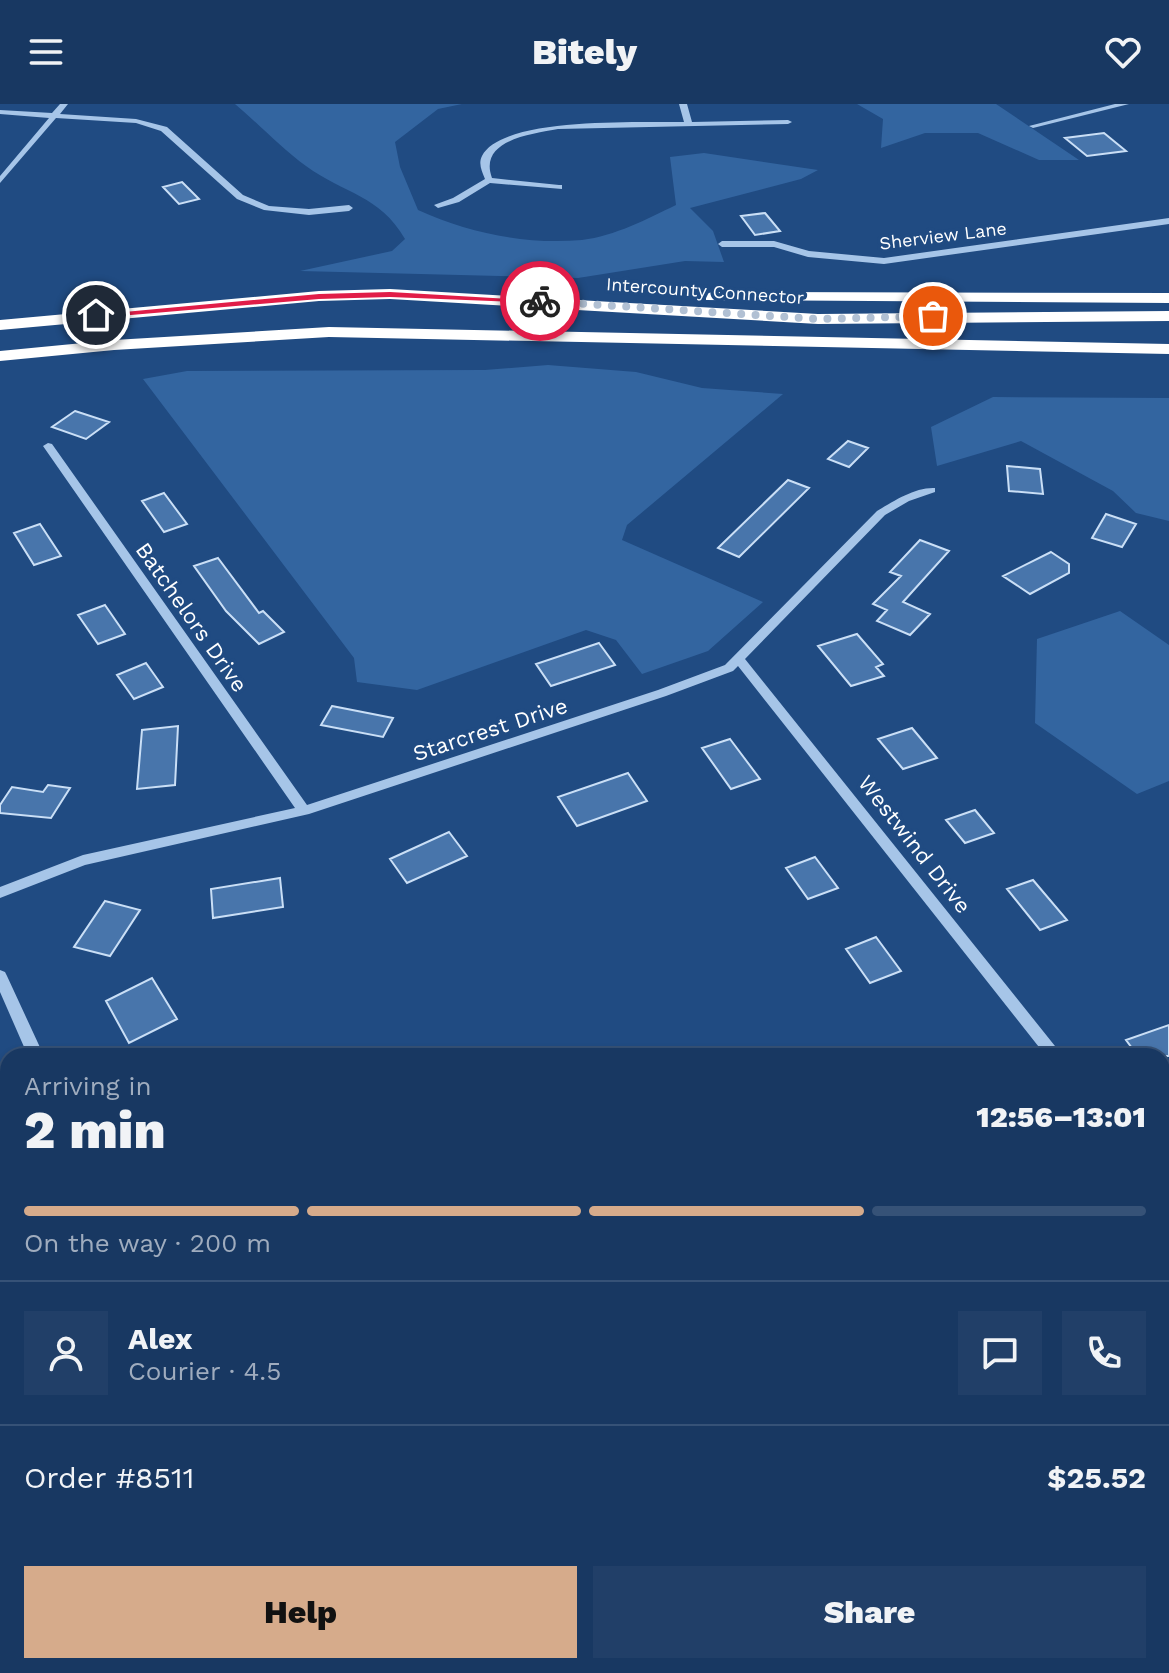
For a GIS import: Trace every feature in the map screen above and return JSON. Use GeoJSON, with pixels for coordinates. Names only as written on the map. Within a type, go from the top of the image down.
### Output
{"type":"FeatureCollection","features":[{"type":"Feature","properties":{"kind":"highway","name":"Intercounty Connector"},"geometry":{"type":"LineString","coordinates":[[0,325],[319,296],[465,296],[818,319],[1169,316]]}},
{"type":"Feature","properties":{"kind":"highway"},"geometry":{"type":"LineString","coordinates":[[465,296],[1169,298]]}},
{"type":"Feature","properties":{"kind":"highway"},"geometry":{"type":"LineString","coordinates":[[0,356],[114,345],[329,332],[1169,349]]}},
{"type":"Feature","properties":{"kind":"highway"},"geometry":{"type":"LineString","coordinates":[[866,345],[1169,363]]}},
{"type":"Feature","properties":{"kind":"street"},"geometry":{"type":"LineString","coordinates":[[0,181],[64,104]]}},
{"type":"Feature","properties":{"kind":"street"},"geometry":{"type":"LineString","coordinates":[[683,104],[688,123]]}},
{"type":"Feature","properties":{"kind":"street"},"geometry":{"type":"LineString","coordinates":[[1033,126],[1125,104]]}},
{"type":"Feature","properties":{"kind":"street"},"geometry":{"type":"LineString","coordinates":[[0,112],[136,121],[164,129],[240,197],[267,208],[309,212],[349,208]]}},
{"type":"Feature","properties":{"kind":"street"},"geometry":{"type":"LineString","coordinates":[[489,180],[484,172],[483,160],[493,147],[525,132],[558,127],[788,122]]}},
{"type":"Feature","properties":{"kind":"street"},"geometry":{"type":"LineString","coordinates":[[438,205],[456,200],[489,180],[559,187]]}},
{"type":"Feature","properties":{"kind":"street","name":"Sherview Lane"},"geometry":{"type":"LineString","coordinates":[[722,244],[774,244],[808,254],[884,261],[1169,221]]}},
{"type":"Feature","properties":{"kind":"street","name":"Batchelors Drive"},"geometry":{"type":"LineString","coordinates":[[48,446],[304,811]]}},
{"type":"Feature","properties":{"kind":"street","name":"Starcrest Drive"},"geometry":{"type":"LineString","coordinates":[[0,893],[83,860],[304,811],[729,668],[881,513],[905,499],[931,490]]}},
{"type":"Feature","properties":{"kind":"street","name":"Westwind Drive"},"geometry":{"type":"LineString","coordinates":[[740,660],[1049,1048]]}},
{"type":"Feature","properties":{"kind":"street"},"geometry":{"type":"LineString","coordinates":[[0,976],[32,1048]]}},
{"type":"Feature","properties":{"kind":"shaded area"},"geometry":{"type":"Polygon","coordinates":[[[235,104],[462,104],[438,109],[395,142],[400,167],[418,210],[457,225],[519,239],[561,241],[594,238],[676,205],[670,157],[704,153],[818,170],[801,179],[690,208],[713,231],[724,262],[685,261],[578,278],[300,271],[392,251],[405,239],[395,224],[373,204],[306,166],[235,104]]]}},
{"type":"Feature","properties":{"kind":"shaded area"},"geometry":{"type":"Polygon","coordinates":[[[857,104],[996,104],[1079,160],[1039,160],[978,133],[925,133],[881,148],[883,119],[857,104]]]}},
{"type":"Feature","properties":{"kind":"shaded area"},"geometry":{"type":"Polygon","coordinates":[[[548,365],[636,372],[702,388],[783,394],[627,525],[622,540],[763,602],[708,651],[642,674],[616,640],[586,630],[417,690],[357,682],[354,658],[143,379],[187,371],[485,370],[548,365]]]}},
{"type":"Feature","properties":{"kind":"shaded area"},"geometry":{"type":"Polygon","coordinates":[[[993,397],[1169,398],[1169,521],[1136,513],[1113,491],[1021,441],[937,466],[931,427],[993,397]]]}},
{"type":"Feature","properties":{"kind":"shaded area"},"geometry":{"type":"Polygon","coordinates":[[[1120,611],[1169,645],[1169,781],[1137,794],[1035,723],[1037,639],[1120,611]]]}},
{"type":"Feature","properties":{"kind":"building"},"geometry":{"type":"Polygon","coordinates":[[[1104,133],[1126,151],[1087,156],[1065,138],[1104,133]]]}},
{"type":"Feature","properties":{"kind":"building"},"geometry":{"type":"Polygon","coordinates":[[[182,182],[199,199],[179,204],[163,187],[182,182]]]}},
{"type":"Feature","properties":{"kind":"building"},"geometry":{"type":"Polygon","coordinates":[[[765,213],[780,231],[755,235],[741,216],[765,213]]]}},
{"type":"Feature","properties":{"kind":"building"},"geometry":{"type":"Polygon","coordinates":[[[75,411],[109,422],[86,439],[52,427],[75,411]]]}},
{"type":"Feature","properties":{"kind":"building"},"geometry":{"type":"Polygon","coordinates":[[[848,441],[868,448],[849,467],[828,459],[848,441]]]}},
{"type":"Feature","properties":{"kind":"building"},"geometry":{"type":"Polygon","coordinates":[[[1007,466],[1040,469],[1043,494],[1009,491],[1007,466]]]}},
{"type":"Feature","properties":{"kind":"building"},"geometry":{"type":"Polygon","coordinates":[[[788,480],[809,488],[739,557],[718,548],[788,480]]]}},
{"type":"Feature","properties":{"kind":"building"},"geometry":{"type":"Polygon","coordinates":[[[164,493],[187,524],[164,532],[142,501],[164,493]]]}},
{"type":"Feature","properties":{"kind":"building"},"geometry":{"type":"Polygon","coordinates":[[[1106,514],[1136,524],[1122,547],[1092,538],[1106,514]]]}},
{"type":"Feature","properties":{"kind":"building"},"geometry":{"type":"Polygon","coordinates":[[[40,524],[61,556],[34,565],[14,533],[40,524]]]}},
{"type":"Feature","properties":{"kind":"building"},"geometry":{"type":"Polygon","coordinates":[[[920,540],[949,551],[903,602],[930,614],[910,635],[877,621],[887,610],[873,604],[901,576],[890,572],[920,540]]]}},
{"type":"Feature","properties":{"kind":"building"},"geometry":{"type":"Polygon","coordinates":[[[1051,552],[1069,564],[1069,573],[1030,594],[1003,576],[1051,552]]]}},
{"type":"Feature","properties":{"kind":"building"},"geometry":{"type":"Polygon","coordinates":[[[218,558],[259,613],[263,611],[284,632],[259,644],[226,611],[194,566],[218,558]]]}},
{"type":"Feature","properties":{"kind":"building"},"geometry":{"type":"Polygon","coordinates":[[[105,605],[125,634],[98,644],[78,615],[105,605]]]}},
{"type":"Feature","properties":{"kind":"building"},"geometry":{"type":"Polygon","coordinates":[[[857,634],[883,664],[876,667],[884,676],[851,686],[818,646],[857,634]]]}},
{"type":"Feature","properties":{"kind":"building"},"geometry":{"type":"Polygon","coordinates":[[[599,643],[615,665],[551,686],[536,664],[599,643]]]}},
{"type":"Feature","properties":{"kind":"building"},"geometry":{"type":"Polygon","coordinates":[[[146,663],[163,687],[134,699],[117,675],[146,663]]]}},
{"type":"Feature","properties":{"kind":"building"},"geometry":{"type":"Polygon","coordinates":[[[332,706],[393,718],[383,737],[321,725],[332,706]]]}},
{"type":"Feature","properties":{"kind":"building"},"geometry":{"type":"Polygon","coordinates":[[[178,726],[175,785],[137,789],[142,730],[178,726]]]}},
{"type":"Feature","properties":{"kind":"building"},"geometry":{"type":"Polygon","coordinates":[[[912,728],[937,758],[903,769],[878,739],[912,728]]]}},
{"type":"Feature","properties":{"kind":"building"},"geometry":{"type":"Polygon","coordinates":[[[730,739],[760,779],[731,789],[702,748],[730,739]]]}},
{"type":"Feature","properties":{"kind":"building"},"geometry":{"type":"Polygon","coordinates":[[[628,773],[647,801],[577,826],[558,797],[628,773]]]}},
{"type":"Feature","properties":{"kind":"building"},"geometry":{"type":"Polygon","coordinates":[[[48,785],[70,788],[51,818],[0,813],[0,805],[12,787],[43,792],[48,785]]]}},
{"type":"Feature","properties":{"kind":"building"},"geometry":{"type":"Polygon","coordinates":[[[975,810],[994,833],[965,843],[946,820],[975,810]]]}},
{"type":"Feature","properties":{"kind":"building"},"geometry":{"type":"Polygon","coordinates":[[[449,832],[467,856],[407,883],[390,859],[449,832]]]}},
{"type":"Feature","properties":{"kind":"building"},"geometry":{"type":"Polygon","coordinates":[[[815,857],[838,888],[808,899],[786,868],[815,857]]]}},
{"type":"Feature","properties":{"kind":"building"},"geometry":{"type":"Polygon","coordinates":[[[280,878],[283,907],[213,918],[211,889],[280,878]]]}},
{"type":"Feature","properties":{"kind":"building"},"geometry":{"type":"Polygon","coordinates":[[[1033,880],[1067,920],[1040,930],[1007,889],[1033,880]]]}},
{"type":"Feature","properties":{"kind":"building"},"geometry":{"type":"Polygon","coordinates":[[[105,901],[140,910],[110,956],[74,947],[105,901]]]}},
{"type":"Feature","properties":{"kind":"building"},"geometry":{"type":"Polygon","coordinates":[[[876,937],[901,971],[870,983],[846,949],[876,937]]]}},
{"type":"Feature","properties":{"kind":"building"},"geometry":{"type":"Polygon","coordinates":[[[152,978],[177,1019],[129,1043],[106,1001],[152,978]]]}},
{"type":"Feature","properties":{"kind":"building"},"geometry":{"type":"Polygon","coordinates":[[[1169,1025],[1169,1048],[1132,1048],[1126,1040],[1169,1025]]]}},
{"type":"Feature","properties":{"kind":"way so far"},"geometry":{"type":"LineString","coordinates":[[540,301],[818,319],[933,316]]}},
{"type":"Feature","properties":{"kind":"route"},"geometry":{"type":"LineString","coordinates":[[96,315],[319,296],[390,294],[540,301]]}}]}
